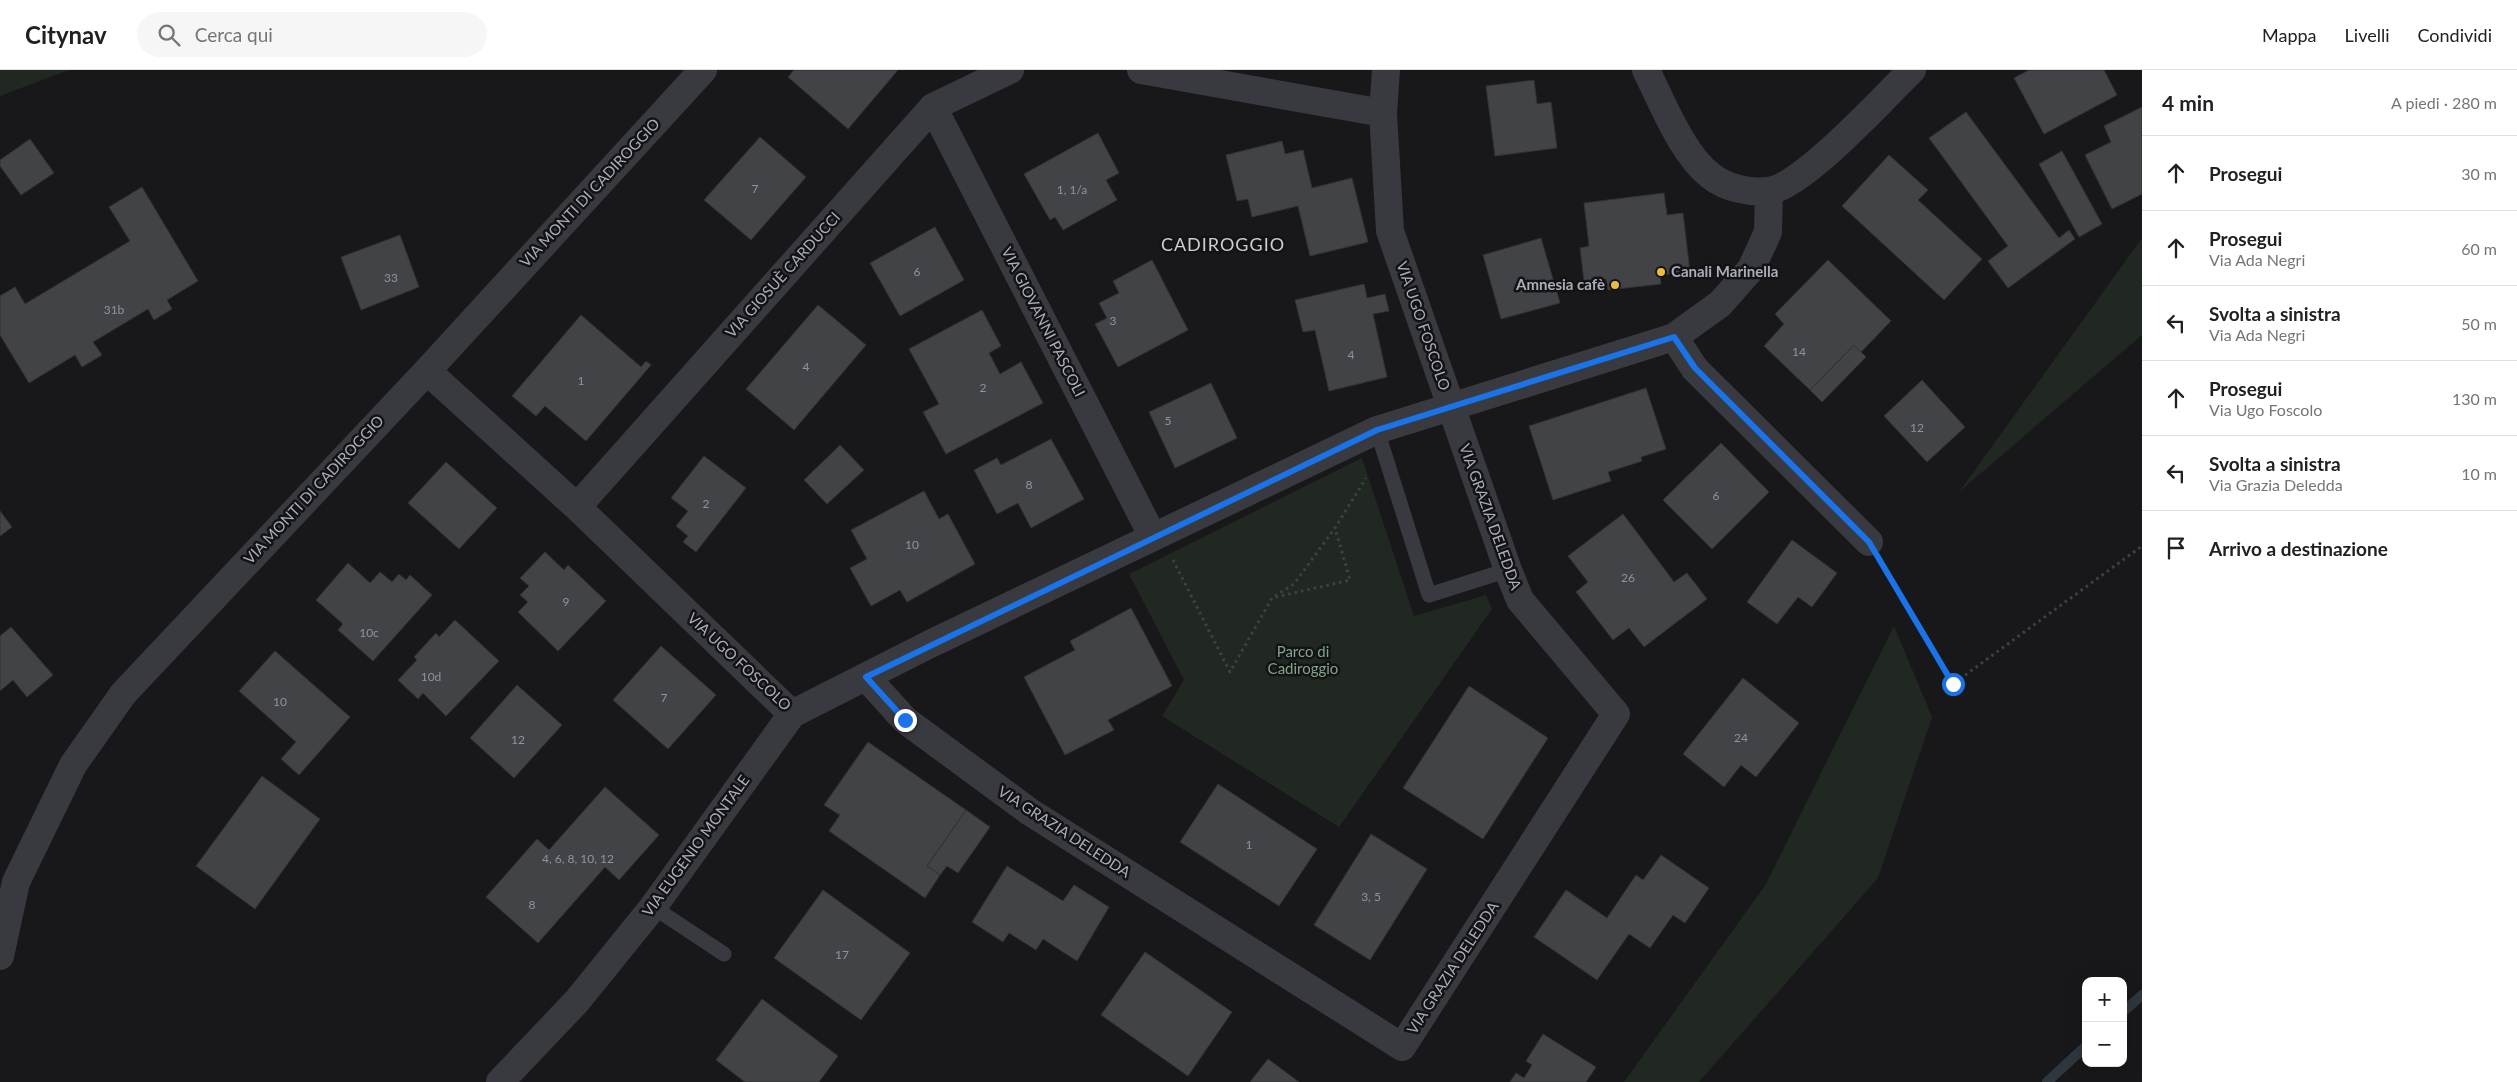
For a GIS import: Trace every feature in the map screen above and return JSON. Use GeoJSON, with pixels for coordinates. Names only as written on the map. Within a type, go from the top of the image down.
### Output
{"type":"FeatureCollection","features":[{"type":"Feature","properties":{"kind":"street","name":"VIA MONTI DI CADIROGGIO"},"geometry":{"type":"LineString","coordinates":[[0,956],[16,882],[73,765],[123,694],[427,371],[703,70]]}},
{"type":"Feature","properties":{"kind":"street","name":"VIA GIOSUÈ CARDUCCI"},"geometry":{"type":"LineString","coordinates":[[577,507],[933,107],[1010,70]]}},
{"type":"Feature","properties":{"kind":"street"},"geometry":{"type":"LineString","coordinates":[[1141,70],[1383,114]]}},
{"type":"Feature","properties":{"kind":"street","name":"VIA UGO FOSCOLO"},"geometry":{"type":"LineString","coordinates":[[427,371],[577,507],[792,714],[1153,536],[1381,440],[1450,406],[1390,231],[1383,114],[1386,70]]}},
{"type":"Feature","properties":{"kind":"street"},"geometry":{"type":"LineString","coordinates":[[1646,70],[1682,142],[1710,175],[1730,188],[1770,191],[1814,166],[1912,70]]}},
{"type":"Feature","properties":{"kind":"street","name":"VIA GIOVANNI PASCOLI"},"geometry":{"type":"LineString","coordinates":[[933,107],[1153,536]]}},
{"type":"Feature","properties":{"kind":"street"},"geometry":{"type":"LineString","coordinates":[[1450,406],[1674,337],[1720,304],[1751,269],[1768,232],[1770,191]]}},
{"type":"Feature","properties":{"kind":"street"},"geometry":{"type":"LineString","coordinates":[[1674,337],[1695,368],[1869,542]]}},
{"type":"Feature","properties":{"kind":"street","name":"VIA GRAZIA DELEDDA"},"geometry":{"type":"LineString","coordinates":[[866,677],[905,720],[1030,812],[1402,1047],[1616,714],[1520,600],[1450,406]]}},
{"type":"Feature","properties":{"kind":"street","name":"VIA EUGENIO MONTALE"},"geometry":{"type":"LineString","coordinates":[[500,1082],[577,1001],[653,907],[792,714]]}},
{"type":"Feature","properties":{"kind":"lane"},"geometry":{"type":"LineString","coordinates":[[1381,440],[1429,595],[1508,570]]}},
{"type":"Feature","properties":{"kind":"lane"},"geometry":{"type":"LineString","coordinates":[[653,907],[724,954]]}},
{"type":"Feature","properties":{"kind":"path"},"geometry":{"type":"LineString","coordinates":[[1153,536],[1170,556],[1230,672],[1272,598],[1294,584],[1335,528],[1381,440]]}},
{"type":"Feature","properties":{"kind":"path"},"geometry":{"type":"LineString","coordinates":[[1272,598],[1350,580],[1335,528]]}},
{"type":"Feature","properties":{"kind":"path"},"geometry":{"type":"LineString","coordinates":[[1869,542],[1953,684],[2142,546]]}},
{"type":"Feature","properties":{"kind":"green space"},"geometry":{"type":"Polygon","coordinates":[[[0,70],[69,70],[0,96],[0,70]]]}},
{"type":"Feature","properties":{"kind":"green space"},"geometry":{"type":"Polygon","coordinates":[[[2142,238],[2142,335],[1959,492],[2142,238]]]}},
{"type":"Feature","properties":{"kind":"green space","name":"Parco di Cadiroggio"},"geometry":{"type":"Polygon","coordinates":[[[1362,458],[1414,616],[1486,595],[1492,609],[1339,827],[1162,716],[1184,680],[1129,574],[1362,458]]]}},
{"type":"Feature","properties":{"kind":"green space"},"geometry":{"type":"Polygon","coordinates":[[[1894,626],[1932,717],[1878,878],[1699,1082],[1624,1082],[1766,884],[1894,626]]]}},
{"type":"Feature","properties":{"kind":"building"},"geometry":{"type":"Polygon","coordinates":[[[794,70],[898,70],[848,129],[788,77],[794,70]]]}},
{"type":"Feature","properties":{"kind":"building"},"geometry":{"type":"Polygon","coordinates":[[[2029,70],[2104,70],[2117,95],[2044,134],[2014,78],[2029,70]]]}},
{"type":"Feature","properties":{"kind":"building"},"geometry":{"type":"Polygon","coordinates":[[[1534,80],[1537,104],[1551,102],[1557,148],[1495,156],[1486,86],[1534,80]]]}},
{"type":"Feature","properties":{"kind":"building"},"geometry":{"type":"Polygon","coordinates":[[[2142,107],[2142,194],[2112,209],[2085,155],[2111,142],[2104,126],[2142,107]]]}},
{"type":"Feature","properties":{"kind":"building"},"geometry":{"type":"Polygon","coordinates":[[[1966,112],[2059,238],[2069,230],[2075,239],[2008,288],[1988,261],[2008,246],[1929,138],[1966,112]]]}},
{"type":"Feature","properties":{"kind":"building"},"geometry":{"type":"Polygon","coordinates":[[[1098,133],[1119,173],[1106,180],[1117,200],[1063,230],[1055,217],[1050,220],[1024,174],[1098,133]]]}},
{"type":"Feature","properties":{"kind":"building"},"geometry":{"type":"Polygon","coordinates":[[[760,137],[806,177],[751,240],[704,200],[760,137]]]}},
{"type":"Feature","properties":{"kind":"building"},"geometry":{"type":"Polygon","coordinates":[[[30,139],[54,173],[21,195],[0,166],[0,160],[30,139]]]}},
{"type":"Feature","properties":{"kind":"building"},"geometry":{"type":"Polygon","coordinates":[[[1282,141],[1285,154],[1303,150],[1312,188],[1352,178],[1368,242],[1310,256],[1298,206],[1252,217],[1248,199],[1237,201],[1226,155],[1282,141]]]}},
{"type":"Feature","properties":{"kind":"building"},"geometry":{"type":"Polygon","coordinates":[[[2062,151],[2102,224],[2079,237],[2039,164],[2062,151]]]}},
{"type":"Feature","properties":{"kind":"building"},"geometry":{"type":"Polygon","coordinates":[[[1889,155],[1928,190],[1918,200],[1982,259],[1944,300],[1842,206],[1889,155]]]}},
{"type":"Feature","properties":{"kind":"building"},"geometry":{"type":"Polygon","coordinates":[[[142,187],[198,281],[167,300],[172,309],[154,320],[148,309],[93,342],[102,355],[82,367],[75,355],[29,383],[0,335],[0,296],[15,287],[25,304],[130,241],[109,207],[142,187]]]}},
{"type":"Feature","properties":{"kind":"building"},"geometry":{"type":"Polygon","coordinates":[[[1664,193],[1667,215],[1683,213],[1690,272],[1660,275],[1661,284],[1608,290],[1606,279],[1584,281],[1580,248],[1589,246],[1584,203],[1664,193]]]}},
{"type":"Feature","properties":{"kind":"building"},"geometry":{"type":"Polygon","coordinates":[[[935,227],[964,280],[900,316],[870,263],[935,227]]]}},
{"type":"Feature","properties":{"kind":"building"},"geometry":{"type":"Polygon","coordinates":[[[400,235],[419,287],[361,310],[341,257],[400,235]]]}},
{"type":"Feature","properties":{"kind":"building"},"geometry":{"type":"Polygon","coordinates":[[[1541,238],[1560,303],[1501,319],[1483,255],[1541,238]]]}},
{"type":"Feature","properties":{"kind":"building"},"geometry":{"type":"Polygon","coordinates":[[[1152,260],[1188,330],[1118,367],[1095,324],[1107,318],[1099,303],[1119,293],[1113,281],[1152,260]]]}},
{"type":"Feature","properties":{"kind":"building"},"geometry":{"type":"Polygon","coordinates":[[[1828,260],[1891,321],[1861,352],[1854,345],[1810,390],[1764,346],[1784,324],[1775,314],[1828,260]]]}},
{"type":"Feature","properties":{"kind":"building"},"geometry":{"type":"Polygon","coordinates":[[[1364,284],[1367,298],[1385,294],[1389,311],[1373,314],[1387,377],[1329,391],[1315,330],[1303,332],[1295,300],[1364,284]]]}},
{"type":"Feature","properties":{"kind":"building"},"geometry":{"type":"Polygon","coordinates":[[[818,305],[866,345],[794,430],[746,389],[818,305]]]}},
{"type":"Feature","properties":{"kind":"building"},"geometry":{"type":"Polygon","coordinates":[[[982,310],[1001,346],[989,353],[1000,374],[1021,362],[1043,403],[946,454],[923,412],[939,404],[909,349],[982,310]]]}},
{"type":"Feature","properties":{"kind":"building"},"geometry":{"type":"Polygon","coordinates":[[[581,315],[641,367],[646,361],[651,365],[586,441],[545,406],[536,416],[512,396],[581,315]]]}},
{"type":"Feature","properties":{"kind":"building"},"geometry":{"type":"Polygon","coordinates":[[[1854,345],[1866,357],[1822,402],[1810,390],[1854,345]]]}},
{"type":"Feature","properties":{"kind":"building"},"geometry":{"type":"Polygon","coordinates":[[[1922,380],[1965,427],[1927,462],[1884,416],[1922,380]]]}},
{"type":"Feature","properties":{"kind":"building"},"geometry":{"type":"Polygon","coordinates":[[[1211,383],[1237,438],[1175,468],[1149,412],[1211,383]]]}},
{"type":"Feature","properties":{"kind":"building"},"geometry":{"type":"Polygon","coordinates":[[[1646,388],[1666,449],[1641,457],[1642,461],[1608,472],[1611,481],[1553,500],[1529,426],[1646,388]]]}},
{"type":"Feature","properties":{"kind":"building"},"geometry":{"type":"Polygon","coordinates":[[[1051,439],[1084,499],[1031,528],[1018,503],[997,514],[974,470],[997,458],[1001,465],[1051,439]]]}},
{"type":"Feature","properties":{"kind":"building"},"geometry":{"type":"Polygon","coordinates":[[[1721,443],[1769,492],[1712,549],[1663,500],[1721,443]]]}},
{"type":"Feature","properties":{"kind":"building"},"geometry":{"type":"Polygon","coordinates":[[[840,445],[864,470],[827,504],[804,480],[840,445]]]}},
{"type":"Feature","properties":{"kind":"building"},"geometry":{"type":"Polygon","coordinates":[[[704,456],[746,488],[696,552],[683,542],[688,536],[676,526],[688,511],[671,498],[704,456]]]}},
{"type":"Feature","properties":{"kind":"building"},"geometry":{"type":"Polygon","coordinates":[[[446,462],[497,508],[459,549],[408,503],[446,462]]]}},
{"type":"Feature","properties":{"kind":"building"},"geometry":{"type":"Polygon","coordinates":[[[924,491],[939,519],[948,514],[975,564],[907,602],[900,590],[871,606],[850,568],[867,559],[851,530],[924,491]]]}},
{"type":"Feature","properties":{"kind":"building"},"geometry":{"type":"Polygon","coordinates":[[[0,511],[12,527],[0,536],[0,511]]]}},
{"type":"Feature","properties":{"kind":"building"},"geometry":{"type":"Polygon","coordinates":[[[1623,514],[1674,582],[1687,573],[1707,599],[1644,647],[1629,628],[1613,640],[1576,592],[1588,582],[1568,556],[1623,514]]]}},
{"type":"Feature","properties":{"kind":"building"},"geometry":{"type":"Polygon","coordinates":[[[1792,540],[1837,573],[1812,607],[1798,597],[1777,624],[1747,602],[1792,540]]]}},
{"type":"Feature","properties":{"kind":"building"},"geometry":{"type":"Polygon","coordinates":[[[545,552],[564,570],[568,565],[606,601],[558,651],[518,612],[528,602],[520,595],[529,586],[520,578],[545,552]]]}},
{"type":"Feature","properties":{"kind":"building"},"geometry":{"type":"Polygon","coordinates":[[[348,563],[370,583],[380,572],[392,582],[399,574],[406,580],[410,575],[432,595],[373,661],[338,630],[343,624],[316,600],[348,563]]]}},
{"type":"Feature","properties":{"kind":"building"},"geometry":{"type":"Polygon","coordinates":[[[1131,608],[1172,686],[1108,720],[1114,730],[1065,755],[1024,677],[1075,650],[1070,641],[1131,608]]]}},
{"type":"Feature","properties":{"kind":"building"},"geometry":{"type":"Polygon","coordinates":[[[455,620],[499,661],[446,716],[423,693],[418,699],[398,680],[417,660],[414,657],[436,633],[439,637],[455,620]]]}},
{"type":"Feature","properties":{"kind":"building"},"geometry":{"type":"Polygon","coordinates":[[[11,627],[53,675],[27,697],[13,680],[0,691],[0,636],[11,627]]]}},
{"type":"Feature","properties":{"kind":"building"},"geometry":{"type":"Polygon","coordinates":[[[661,646],[716,695],[668,749],[613,700],[661,646]]]}},
{"type":"Feature","properties":{"kind":"building"},"geometry":{"type":"Polygon","coordinates":[[[275,651],[350,717],[299,775],[281,759],[296,742],[239,691],[275,651]]]}},
{"type":"Feature","properties":{"kind":"building"},"geometry":{"type":"Polygon","coordinates":[[[1743,678],[1799,723],[1756,777],[1741,765],[1724,787],[1683,754],[1743,678]]]}},
{"type":"Feature","properties":{"kind":"building"},"geometry":{"type":"Polygon","coordinates":[[[517,685],[562,725],[514,778],[470,738],[517,685]]]}},
{"type":"Feature","properties":{"kind":"building"},"geometry":{"type":"Polygon","coordinates":[[[1469,686],[1548,738],[1483,839],[1403,788],[1469,686]]]}},
{"type":"Feature","properties":{"kind":"building"},"geometry":{"type":"Polygon","coordinates":[[[868,742],[966,810],[927,866],[940,875],[925,898],[829,831],[840,815],[824,805],[868,742]]]}},
{"type":"Feature","properties":{"kind":"building"},"geometry":{"type":"Polygon","coordinates":[[[262,776],[320,819],[255,909],[196,866],[262,776]]]}},
{"type":"Feature","properties":{"kind":"building"},"geometry":{"type":"Polygon","coordinates":[[[1218,784],[1317,849],[1279,906],[1180,842],[1218,784]]]}},
{"type":"Feature","properties":{"kind":"building"},"geometry":{"type":"Polygon","coordinates":[[[605,787],[659,835],[619,880],[605,867],[538,943],[486,897],[537,839],[549,850],[605,787]]]}},
{"type":"Feature","properties":{"kind":"building"},"geometry":{"type":"Polygon","coordinates":[[[966,810],[990,827],[958,873],[947,866],[940,875],[927,866],[966,810]]]}},
{"type":"Feature","properties":{"kind":"building"},"geometry":{"type":"Polygon","coordinates":[[[1371,834],[1427,869],[1370,960],[1314,925],[1371,834]]]}},
{"type":"Feature","properties":{"kind":"building"},"geometry":{"type":"Polygon","coordinates":[[[1661,855],[1709,888],[1685,923],[1673,915],[1650,948],[1629,934],[1597,980],[1534,937],[1566,890],[1607,918],[1636,875],[1643,880],[1661,855]]]}},
{"type":"Feature","properties":{"kind":"building"},"geometry":{"type":"Polygon","coordinates":[[[1007,866],[1063,901],[1074,885],[1109,907],[1077,961],[1043,939],[1036,950],[1009,933],[1003,942],[972,922],[1007,866]]]}},
{"type":"Feature","properties":{"kind":"building"},"geometry":{"type":"Polygon","coordinates":[[[823,890],[910,953],[861,1020],[774,958],[823,890]]]}},
{"type":"Feature","properties":{"kind":"building"},"geometry":{"type":"Polygon","coordinates":[[[1145,952],[1232,1012],[1188,1076],[1101,1015],[1145,952]]]}},
{"type":"Feature","properties":{"kind":"building"},"geometry":{"type":"Polygon","coordinates":[[[762,999],[838,1056],[819,1082],[745,1082],[716,1060],[762,999]]]}},
{"type":"Feature","properties":{"kind":"building"},"geometry":{"type":"Polygon","coordinates":[[[1543,1034],[1596,1067],[1586,1082],[1510,1082],[1516,1073],[1524,1078],[1532,1065],[1526,1061],[1543,1034]]]}},
{"type":"Feature","properties":{"kind":"building"},"geometry":{"type":"Polygon","coordinates":[[[1268,1059],[1299,1082],[1250,1082],[1268,1059]]]}},
{"type":"Feature","properties":{"kind":"waterway"},"geometry":{"type":"LineString","coordinates":[[2127,1008],[2142,995]]}},
{"type":"Feature","properties":{"kind":"waterway"},"geometry":{"type":"LineString","coordinates":[[2047,1082],[2082,1050]]}},
{"type":"Feature","properties":{"kind":"place","name":"Canali Marinella"},"geometry":{"type":"Point","coordinates":[1661,272]}},
{"type":"Feature","properties":{"kind":"place","name":"Amnesia cafè"},"geometry":{"type":"Point","coordinates":[1615,285]}},
{"type":"Feature","properties":{"kind":"district","name":"CADIROGGIO"},"geometry":{"type":"Point","coordinates":[1223,245]}},
{"type":"Feature","properties":{"kind":"route"},"geometry":{"type":"LineString","coordinates":[[905,720],[866,677],[1153,536],[1377,430],[1674,337],[1695,368],[1869,542],[1953,684]]}}]}
